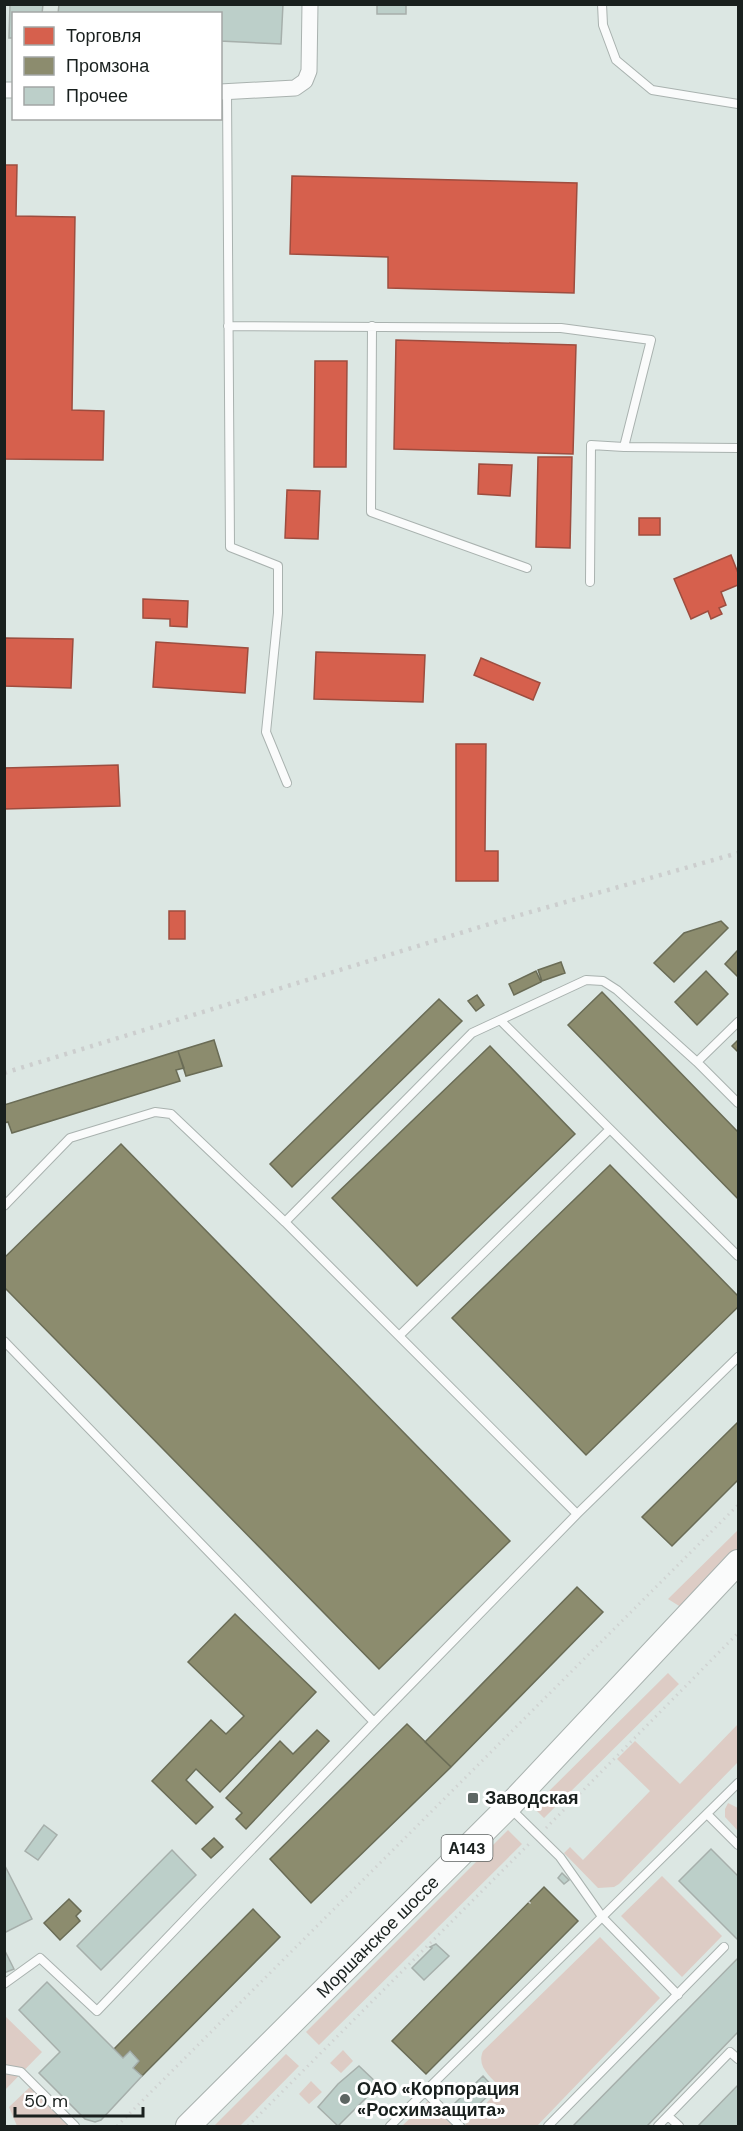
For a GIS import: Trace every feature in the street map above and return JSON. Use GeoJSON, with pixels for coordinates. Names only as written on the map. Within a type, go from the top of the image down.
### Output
{"type":"FeatureCollection","features":[{"type":"Feature","properties":{"kind":"main road","name":"Моршанское шоссе"},"geometry":{"type":"LineString","coordinates":[[188,2127],[508,1806],[738,1562]]}},
{"type":"Feature","properties":{"kind":"street"},"geometry":{"type":"LineString","coordinates":[[224,92],[295,88],[305,81],[309,71],[310,4]]}},
{"type":"Feature","properties":{"kind":"lane"},"geometry":{"type":"LineString","coordinates":[[602,4],[603,25],[616,60],[652,90],[738,104]]}},
{"type":"Feature","properties":{"kind":"lane"},"geometry":{"type":"LineString","coordinates":[[224,92],[230,547],[278,566],[278,613],[266,732],[287,783]]}},
{"type":"Feature","properties":{"kind":"lane"},"geometry":{"type":"LineString","coordinates":[[228,326],[561,328],[651,340],[624,447]]}},
{"type":"Feature","properties":{"kind":"lane"},"geometry":{"type":"LineString","coordinates":[[372,326],[371,512],[527,568]]}},
{"type":"Feature","properties":{"kind":"lane"},"geometry":{"type":"LineString","coordinates":[[590,582],[591,445],[738,448]]}},
{"type":"Feature","properties":{"kind":"lane"},"geometry":{"type":"LineString","coordinates":[[285,1222],[472,1033],[586,980],[598,979],[617,990],[738,1102]]}},
{"type":"Feature","properties":{"kind":"lane"},"geometry":{"type":"LineString","coordinates":[[500,1020],[738,1256]]}},
{"type":"Feature","properties":{"kind":"lane"},"geometry":{"type":"LineString","coordinates":[[697,1062],[738,1022]]}},
{"type":"Feature","properties":{"kind":"lane"},"geometry":{"type":"LineString","coordinates":[[4,1206],[70,1138],[155,1112],[171,1114],[285,1222],[577,1514]]}},
{"type":"Feature","properties":{"kind":"lane"},"geometry":{"type":"LineString","coordinates":[[399,1336],[609,1130]]}},
{"type":"Feature","properties":{"kind":"lane"},"geometry":{"type":"LineString","coordinates":[[4,1341],[374,1722]]}},
{"type":"Feature","properties":{"kind":"lane"},"geometry":{"type":"LineString","coordinates":[[4,1984],[40,1958],[98,2012],[374,1722],[577,1514],[738,1357]]}},
{"type":"Feature","properties":{"kind":"lane"},"geometry":{"type":"LineString","coordinates":[[390,2127],[738,1783]]}},
{"type":"Feature","properties":{"kind":"lane"},"geometry":{"type":"LineString","coordinates":[[508,1806],[560,1857],[603,1918],[678,1995]]}},
{"type":"Feature","properties":{"kind":"lane"},"geometry":{"type":"LineString","coordinates":[[707,1814],[738,1845]]}},
{"type":"Feature","properties":{"kind":"lane"},"geometry":{"type":"LineString","coordinates":[[548,2127],[724,1947]]}},
{"type":"Feature","properties":{"kind":"lane"},"geometry":{"type":"LineString","coordinates":[[658,2127],[730,2052],[738,2060]]}},
{"type":"Feature","properties":{"kind":"lane"},"geometry":{"type":"LineString","coordinates":[[4,2069],[21,2072],[75,2127]]}},
{"type":"Feature","properties":{"kind":"lane"},"geometry":{"type":"LineString","coordinates":[[425,2092],[460,2127]]}},
{"type":"Feature","properties":{"kind":"lane"},"geometry":{"type":"LineString","coordinates":[[668,2116],[679,2127]]}},
{"type":"Feature","properties":{"kind":"path"},"geometry":{"type":"LineString","coordinates":[[117,2127],[738,1505]]}},
{"type":"Feature","properties":{"kind":"path"},"geometry":{"type":"LineString","coordinates":[[248,2127],[738,1633]]}},
{"type":"Feature","properties":{"kind":"path"},"geometry":{"type":"LineString","coordinates":[[529,1903],[533,1899]]}},
{"type":"Feature","properties":{"kind":"shaded area"},"geometry":{"type":"Polygon","coordinates":[[[738,1530],[738,1550],[684,1609],[668,1599],[738,1530]]]}},
{"type":"Feature","properties":{"kind":"shaded area"},"geometry":{"type":"Polygon","coordinates":[[[668,1673],[679,1684],[544,1818],[533,1807],[668,1673]]]}},
{"type":"Feature","properties":{"kind":"shaded area"},"geometry":{"type":"Polygon","coordinates":[[[738,1724],[738,1762],[619,1884],[614,1887],[598,1888],[564,1853],[570,1847],[583,1860],[650,1791],[617,1759],[635,1741],[680,1784],[738,1724]]]}},
{"type":"Feature","properties":{"kind":"shaded area"},"geometry":{"type":"Polygon","coordinates":[[[728,1803],[738,1808],[738,1831],[725,1817],[728,1803]]]}},
{"type":"Feature","properties":{"kind":"shaded area"},"geometry":{"type":"Polygon","coordinates":[[[508,1830],[522,1844],[319,2045],[306,2032],[508,1830]]]}},
{"type":"Feature","properties":{"kind":"shaded area"},"geometry":{"type":"Polygon","coordinates":[[[662,1876],[722,1936],[682,1977],[621,1916],[662,1876]]]}},
{"type":"Feature","properties":{"kind":"shaded area"},"geometry":{"type":"Polygon","coordinates":[[[600,1937],[660,1998],[537,2126],[466,2126],[501,2088],[483,2067],[481,2057],[483,2051],[600,1937]]]}},
{"type":"Feature","properties":{"kind":"shaded area"},"geometry":{"type":"Polygon","coordinates":[[[4,2015],[42,2052],[5,2090],[4,2090],[4,2015]]]}},
{"type":"Feature","properties":{"kind":"shaded area"},"geometry":{"type":"Polygon","coordinates":[[[343,2050],[353,2061],[341,2073],[330,2063],[343,2050]]]}},
{"type":"Feature","properties":{"kind":"shaded area"},"geometry":{"type":"Polygon","coordinates":[[[286,2054],[299,2066],[240,2126],[214,2126],[286,2054]]]}},
{"type":"Feature","properties":{"kind":"shaded area"},"geometry":{"type":"Polygon","coordinates":[[[311,2081],[322,2092],[309,2104],[299,2094],[311,2081]]]}},
{"type":"Feature","properties":{"kind":"shaded area"},"geometry":{"type":"Polygon","coordinates":[[[30,2087],[70,2126],[17,2126],[9,2107],[30,2087]]]}},
{"type":"Feature","properties":{"kind":"shaded area"},"geometry":{"type":"Polygon","coordinates":[[[428,2101],[453,2126],[402,2126],[428,2101]]]}},
{"type":"Feature","properties":{"kind":"building: Торговля"},"geometry":{"type":"Polygon","coordinates":[[[4,165],[17,165],[16,216],[75,217],[72,410],[104,411],[103,460],[4,459],[4,165]]]}},
{"type":"Feature","properties":{"kind":"building: Торговля"},"geometry":{"type":"Polygon","coordinates":[[[292,176],[577,183],[574,293],[388,288],[388,257],[290,254],[292,176]]]}},
{"type":"Feature","properties":{"kind":"building: Торговля"},"geometry":{"type":"Polygon","coordinates":[[[396,340],[576,345],[573,454],[394,449],[396,340]]]}},
{"type":"Feature","properties":{"kind":"building: Торговля"},"geometry":{"type":"Polygon","coordinates":[[[315,361],[347,361],[346,467],[314,467],[315,361]]]}},
{"type":"Feature","properties":{"kind":"building: Торговля"},"geometry":{"type":"Polygon","coordinates":[[[538,457],[572,457],[570,548],[536,547],[538,457]]]}},
{"type":"Feature","properties":{"kind":"building: Торговля"},"geometry":{"type":"Polygon","coordinates":[[[479,464],[512,465],[510,496],[478,494],[479,464]]]}},
{"type":"Feature","properties":{"kind":"building: Торговля"},"geometry":{"type":"Polygon","coordinates":[[[287,490],[320,491],[318,539],[285,538],[287,490]]]}},
{"type":"Feature","properties":{"kind":"building: Торговля"},"geometry":{"type":"Polygon","coordinates":[[[639,518],[660,518],[660,535],[639,535],[639,518]]]}},
{"type":"Feature","properties":{"kind":"building: Торговля"},"geometry":{"type":"Polygon","coordinates":[[[731,555],[738,573],[738,585],[721,592],[726,605],[719,608],[722,614],[711,619],[708,611],[691,619],[674,579],[731,555]]]}},
{"type":"Feature","properties":{"kind":"building: Торговля"},"geometry":{"type":"Polygon","coordinates":[[[143,599],[188,601],[187,627],[170,626],[170,619],[143,618],[143,599]]]}},
{"type":"Feature","properties":{"kind":"building: Торговля"},"geometry":{"type":"Polygon","coordinates":[[[4,638],[73,639],[71,688],[4,686],[4,638]]]}},
{"type":"Feature","properties":{"kind":"building: Торговля"},"geometry":{"type":"Polygon","coordinates":[[[156,642],[248,648],[245,693],[153,687],[156,642]]]}},
{"type":"Feature","properties":{"kind":"building: Торговля"},"geometry":{"type":"Polygon","coordinates":[[[316,652],[425,655],[423,702],[314,699],[316,652]]]}},
{"type":"Feature","properties":{"kind":"building: Торговля"},"geometry":{"type":"Polygon","coordinates":[[[481,658],[540,683],[533,700],[474,675],[481,658]]]}},
{"type":"Feature","properties":{"kind":"building: Торговля"},"geometry":{"type":"Polygon","coordinates":[[[456,744],[486,744],[485,851],[498,851],[498,881],[456,881],[456,744]]]}},
{"type":"Feature","properties":{"kind":"building: Торговля"},"geometry":{"type":"Polygon","coordinates":[[[118,765],[120,806],[4,809],[4,768],[118,765]]]}},
{"type":"Feature","properties":{"kind":"building: Торговля"},"geometry":{"type":"Polygon","coordinates":[[[169,911],[185,911],[185,939],[169,939],[169,911]]]}},
{"type":"Feature","properties":{"kind":"building: Промзона"},"geometry":{"type":"Polygon","coordinates":[[[721,921],[728,928],[674,982],[654,963],[684,933],[721,921]]]}},
{"type":"Feature","properties":{"kind":"building: Промзона"},"geometry":{"type":"Polygon","coordinates":[[[738,950],[738,977],[725,964],[738,950]]]}},
{"type":"Feature","properties":{"kind":"building: Промзона"},"geometry":{"type":"Polygon","coordinates":[[[561,962],[565,973],[542,981],[538,970],[561,962]]]}},
{"type":"Feature","properties":{"kind":"building: Промзона"},"geometry":{"type":"Polygon","coordinates":[[[536,971],[541,982],[514,995],[509,984],[536,971]]]}},
{"type":"Feature","properties":{"kind":"building: Промзона"},"geometry":{"type":"Polygon","coordinates":[[[706,971],[728,994],[697,1025],[675,1002],[706,971]]]}},
{"type":"Feature","properties":{"kind":"building: Промзона"},"geometry":{"type":"Polygon","coordinates":[[[602,992],[738,1132],[738,1199],[568,1025],[602,992]]]}},
{"type":"Feature","properties":{"kind":"building: Промзона"},"geometry":{"type":"Polygon","coordinates":[[[477,995],[484,1005],[476,1011],[468,1001],[477,995]]]}},
{"type":"Feature","properties":{"kind":"building: Промзона"},"geometry":{"type":"Polygon","coordinates":[[[439,999],[462,1021],[292,1187],[270,1164],[439,999]]]}},
{"type":"Feature","properties":{"kind":"building: Промзона"},"geometry":{"type":"Polygon","coordinates":[[[214,1040],[222,1066],[186,1076],[178,1051],[214,1040]]]}},
{"type":"Feature","properties":{"kind":"building: Промзона"},"geometry":{"type":"Polygon","coordinates":[[[738,1040],[738,1052],[732,1046],[738,1040]]]}},
{"type":"Feature","properties":{"kind":"building: Промзона"},"geometry":{"type":"Polygon","coordinates":[[[490,1046],[575,1134],[417,1286],[332,1198],[490,1046]]]}},
{"type":"Feature","properties":{"kind":"building: Промзона"},"geometry":{"type":"Polygon","coordinates":[[[178,1051],[184,1068],[176,1070],[180,1081],[12,1133],[8,1122],[4,1123],[4,1105],[178,1051]]]}},
{"type":"Feature","properties":{"kind":"building: Промзона"},"geometry":{"type":"Polygon","coordinates":[[[121,1144],[510,1541],[379,1669],[4,1287],[4,1258],[121,1144]]]}},
{"type":"Feature","properties":{"kind":"building: Промзона"},"geometry":{"type":"Polygon","coordinates":[[[610,1165],[738,1296],[738,1307],[586,1455],[452,1318],[610,1165]]]}},
{"type":"Feature","properties":{"kind":"building: Промзона"},"geometry":{"type":"Polygon","coordinates":[[[738,1422],[738,1480],[672,1546],[642,1517],[738,1422]]]}},
{"type":"Feature","properties":{"kind":"building: Промзона"},"geometry":{"type":"Polygon","coordinates":[[[577,1587],[603,1612],[451,1767],[425,1742],[577,1587]]]}},
{"type":"Feature","properties":{"kind":"building: Промзона"},"geometry":{"type":"Polygon","coordinates":[[[235,1614],[316,1692],[220,1792],[196,1769],[186,1780],[213,1807],[196,1824],[152,1781],[211,1720],[226,1734],[244,1716],[188,1662],[235,1614]]]}},
{"type":"Feature","properties":{"kind":"building: Промзона"},"geometry":{"type":"Polygon","coordinates":[[[407,1724],[451,1767],[311,1903],[270,1859],[407,1724]]]}},
{"type":"Feature","properties":{"kind":"building: Промзона"},"geometry":{"type":"Polygon","coordinates":[[[317,1730],[329,1741],[246,1829],[236,1819],[242,1813],[226,1798],[280,1741],[293,1754],[317,1730]]]}},
{"type":"Feature","properties":{"kind":"building: Промзона"},"geometry":{"type":"Polygon","coordinates":[[[214,1838],[223,1847],[211,1858],[202,1849],[214,1838]]]}},
{"type":"Feature","properties":{"kind":"building: Промзона"},"geometry":{"type":"Polygon","coordinates":[[[544,1887],[578,1921],[426,2074],[392,2041],[544,1887]]]}},
{"type":"Feature","properties":{"kind":"building: Промзона"},"geometry":{"type":"Polygon","coordinates":[[[69,1899],[81,1911],[76,1916],[80,1921],[60,1940],[44,1923],[69,1899]]]}},
{"type":"Feature","properties":{"kind":"building: Промзона"},"geometry":{"type":"Polygon","coordinates":[[[253,1909],[280,1937],[142,2076],[133,2068],[139,2061],[130,2051],[123,2058],[114,2049],[253,1909]]]}},
{"type":"Feature","properties":{"kind":"building: Прочее"},"geometry":{"type":"Polygon","coordinates":[[[10,4],[43,4],[42,12],[12,12],[12,38],[9,38],[10,4]]]}},
{"type":"Feature","properties":{"kind":"building: Прочее"},"geometry":{"type":"Polygon","coordinates":[[[59,4],[283,4],[281,44],[222,41],[222,12],[58,12],[59,4]]]}},
{"type":"Feature","properties":{"kind":"building: Прочее"},"geometry":{"type":"Polygon","coordinates":[[[377,4],[406,4],[406,14],[377,14],[377,4]]]}},
{"type":"Feature","properties":{"kind":"building: Прочее"},"geometry":{"type":"Polygon","coordinates":[[[44,1825],[57,1835],[38,1860],[25,1851],[44,1825]]]}},
{"type":"Feature","properties":{"kind":"building: Прочее"},"geometry":{"type":"Polygon","coordinates":[[[711,1849],[738,1876],[738,1940],[679,1881],[711,1849]]]}},
{"type":"Feature","properties":{"kind":"building: Прочее"},"geometry":{"type":"Polygon","coordinates":[[[172,1850],[196,1875],[101,1970],[77,1946],[172,1850]]]}},
{"type":"Feature","properties":{"kind":"building: Прочее"},"geometry":{"type":"Polygon","coordinates":[[[4,1864],[32,1919],[4,1933],[4,1864]]]}},
{"type":"Feature","properties":{"kind":"building: Прочее"},"geometry":{"type":"Polygon","coordinates":[[[562,1873],[569,1880],[564,1884],[558,1878],[562,1873]]]}},
{"type":"Feature","properties":{"kind":"building: Прочее"},"geometry":{"type":"Polygon","coordinates":[[[436,1944],[449,1956],[424,1980],[412,1968],[432,1948],[430,1947],[436,1944]]]}},
{"type":"Feature","properties":{"kind":"building: Прочее"},"geometry":{"type":"Polygon","coordinates":[[[4,1949],[14,1969],[4,1973],[4,1949]]]}},
{"type":"Feature","properties":{"kind":"building: Прочее"},"geometry":{"type":"Polygon","coordinates":[[[738,1958],[738,2032],[647,2126],[573,2126],[738,1958]]]}},
{"type":"Feature","properties":{"kind":"building: Прочее"},"geometry":{"type":"Polygon","coordinates":[[[47,1982],[123,2058],[130,2051],[139,2061],[133,2068],[142,2076],[101,2120],[95,2122],[85,2119],[39,2073],[60,2052],[19,2010],[47,1982]]]}},
{"type":"Feature","properties":{"kind":"building: Прочее","name":"ОАО «Корпорация «Росхимзащита»"},"geometry":{"type":"Polygon","coordinates":[[[359,2066],[379,2085],[338,2126],[318,2107],[338,2084],[359,2066]]]}},
{"type":"Feature","properties":{"kind":"building: Прочее"},"geometry":{"type":"Polygon","coordinates":[[[483,2076],[495,2089],[467,2116],[455,2103],[483,2076]]]}},
{"type":"Feature","properties":{"kind":"building: Прочее"},"geometry":{"type":"Polygon","coordinates":[[[738,2085],[738,2126],[698,2126],[738,2085]]]}},
{"type":"Feature","properties":{"kind":"railway"},"geometry":{"type":"LineString","coordinates":[[4,1073],[506,919],[738,853]]}},
{"type":"Feature","properties":{"kind":"place","name":"Заводская"},"geometry":{"type":"Point","coordinates":[473,1798]}},
{"type":"Feature","properties":{"kind":"place","name":"ОАО «Корпорация «Росхимзащита»"},"geometry":{"type":"Point","coordinates":[345,2099]}}]}
